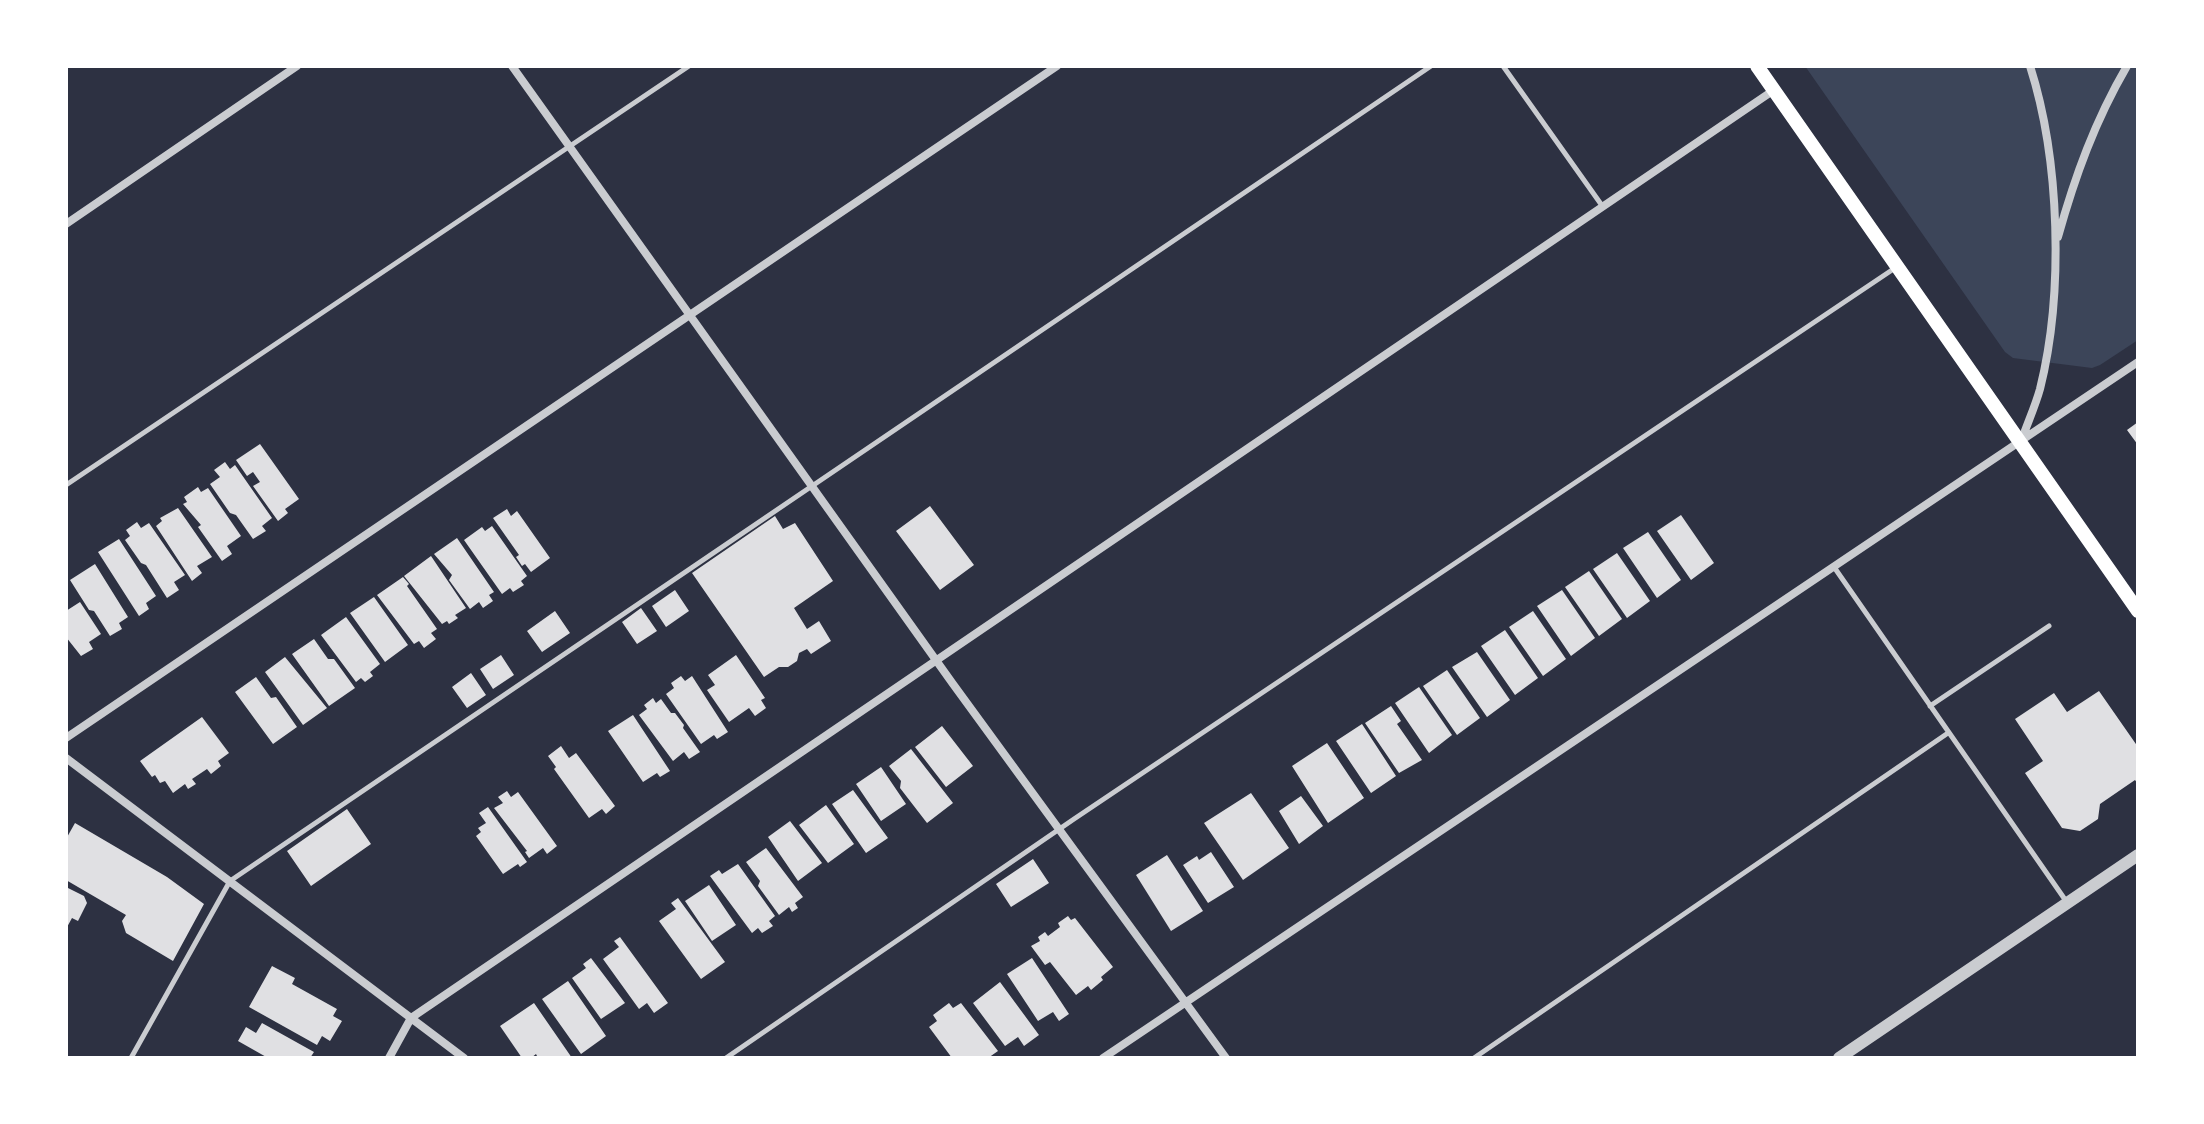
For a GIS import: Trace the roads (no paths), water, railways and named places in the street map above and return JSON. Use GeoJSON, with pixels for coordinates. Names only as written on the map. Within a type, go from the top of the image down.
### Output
{"type":"FeatureCollection","features":[{"type":"Feature","properties":{"kind":"main road"},"geometry":{"type":"LineString","coordinates":[[1757,66],[2138,611]]}},
{"type":"Feature","properties":{"kind":"street"},"geometry":{"type":"LineString","coordinates":[[66,224],[297,66]]}},
{"type":"Feature","properties":{"kind":"street"},"geometry":{"type":"LineString","coordinates":[[512,66],[936,660],[1226,1058]]}},
{"type":"Feature","properties":{"kind":"street"},"geometry":{"type":"LineString","coordinates":[[66,738],[1057,66]]}},
{"type":"Feature","properties":{"kind":"street"},"geometry":{"type":"LineString","coordinates":[[2020,442],[2039,393],[2049,349],[2056,246],[2052,165],[2030,66]]}},
{"type":"Feature","properties":{"kind":"street"},"geometry":{"type":"LineString","coordinates":[[2056,246],[2077,170],[2111,93],[2127,66]]}},
{"type":"Feature","properties":{"kind":"street"},"geometry":{"type":"LineString","coordinates":[[389,1058],[411,1018],[1774,90]]}},
{"type":"Feature","properties":{"kind":"street"},"geometry":{"type":"LineString","coordinates":[[1103,1058],[2138,362]]}},
{"type":"Feature","properties":{"kind":"street"},"geometry":{"type":"LineString","coordinates":[[66,758],[464,1058]]}},
{"type":"Feature","properties":{"kind":"street"},"geometry":{"type":"LineString","coordinates":[[1839,1058],[2138,855]]}},
{"type":"Feature","properties":{"kind":"lane"},"geometry":{"type":"LineString","coordinates":[[66,485],[689,66]]}},
{"type":"Feature","properties":{"kind":"lane"},"geometry":{"type":"LineString","coordinates":[[131,1058],[230,881],[1431,66]]}},
{"type":"Feature","properties":{"kind":"lane"},"geometry":{"type":"LineString","coordinates":[[1503,66],[1603,207]]}},
{"type":"Feature","properties":{"kind":"lane"},"geometry":{"type":"LineString","coordinates":[[726,1058],[1059,829],[1897,267]]}},
{"type":"Feature","properties":{"kind":"lane"},"geometry":{"type":"LineString","coordinates":[[1834,567],[2068,903]]}},
{"type":"Feature","properties":{"kind":"lane"},"geometry":{"type":"LineString","coordinates":[[1930,706],[2049,626]]}},
{"type":"Feature","properties":{"kind":"lane"},"geometry":{"type":"LineString","coordinates":[[1474,1058],[1948,733]]}}]}
